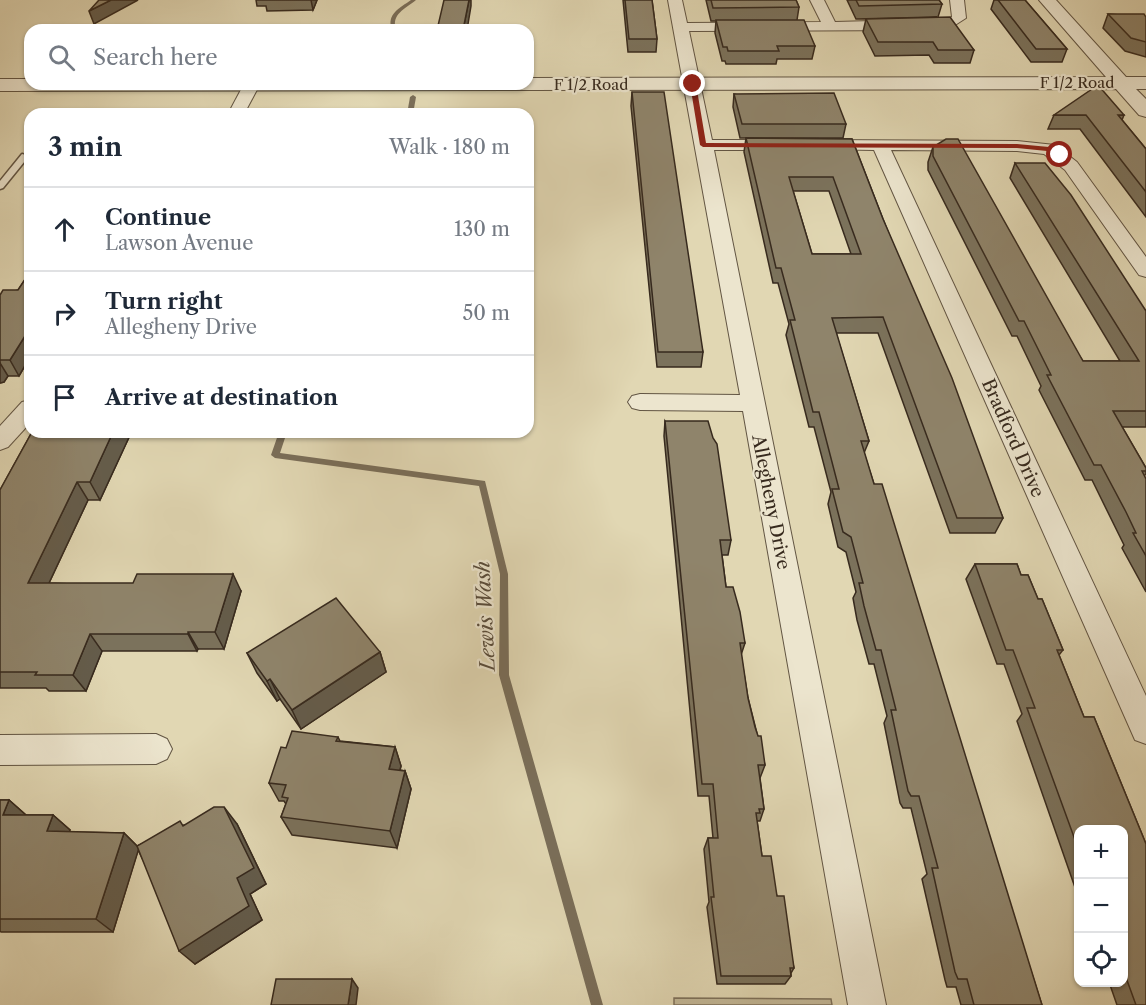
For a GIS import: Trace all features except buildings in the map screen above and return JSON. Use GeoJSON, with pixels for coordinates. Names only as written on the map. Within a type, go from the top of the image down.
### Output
{"type":"FeatureCollection","features":[{"type":"Feature","properties":{"kind":"street","name":"Allegheny Drive"},"geometry":{"type":"LineString","coordinates":[[675,0],[693,84],[867,1005]]}},
{"type":"Feature","properties":{"kind":"street"},"geometry":{"type":"LineString","coordinates":[[817,0],[830,27]]}},
{"type":"Feature","properties":{"kind":"street"},"geometry":{"type":"LineString","coordinates":[[680,27],[913,26],[952,22],[959,18],[957,0]]}},
{"type":"Feature","properties":{"kind":"street"},"geometry":{"type":"LineString","coordinates":[[1047,0],[1146,111]]}},
{"type":"Feature","properties":{"kind":"street","name":"F 1/2 Road"},"geometry":{"type":"LineString","coordinates":[[534,84],[1146,83]]}},
{"type":"Feature","properties":{"kind":"street","name":"F 1/2 Road"},"geometry":{"type":"LineString","coordinates":[[0,85],[24,85]]}},
{"type":"Feature","properties":{"kind":"street"},"geometry":{"type":"LineString","coordinates":[[239,108],[249,90]]}},
{"type":"Feature","properties":{"kind":"street"},"geometry":{"type":"LineString","coordinates":[[703,145],[1017,146],[1049,149],[1060,155],[1071,166],[1146,271]]}},
{"type":"Feature","properties":{"kind":"street","name":"Bradford Drive"},"geometry":{"type":"LineString","coordinates":[[880,145],[1146,730]]}},
{"type":"Feature","properties":{"kind":"street"},"geometry":{"type":"LineString","coordinates":[[640,402],[753,403]]}},
{"type":"Feature","properties":{"kind":"street"},"geometry":{"type":"LineString","coordinates":[[0,441],[24,415]]}},
{"type":"Feature","properties":{"kind":"street"},"geometry":{"type":"LineString","coordinates":[[0,750],[156,749]]}},
{"type":"Feature","properties":{"kind":"lane"},"geometry":{"type":"LineString","coordinates":[[0,186],[24,156]]}},
{"type":"Feature","properties":{"kind":"shaded area"},"geometry":{"type":"Polygon","coordinates":[[[674,998],[831,999],[832,1005],[674,1005],[674,998]]]}},
{"type":"Feature","properties":{"kind":"waterway","name":"Lewis Wash"},"geometry":{"type":"LineString","coordinates":[[392,24],[395,13],[414,0]]}},
{"type":"Feature","properties":{"kind":"waterway","name":"Lewis Wash"},"geometry":{"type":"LineString","coordinates":[[411,108],[413,97]]}},
{"type":"Feature","properties":{"kind":"waterway","name":"Lewis Wash"},"geometry":{"type":"LineString","coordinates":[[281,438],[275,455],[482,483],[504,574],[504,675],[597,1005]]}},
{"type":"Feature","properties":{"kind":"route"},"geometry":{"type":"LineString","coordinates":[[693,84],[703,145],[1017,146],[1049,149],[1060,155]]}}]}
